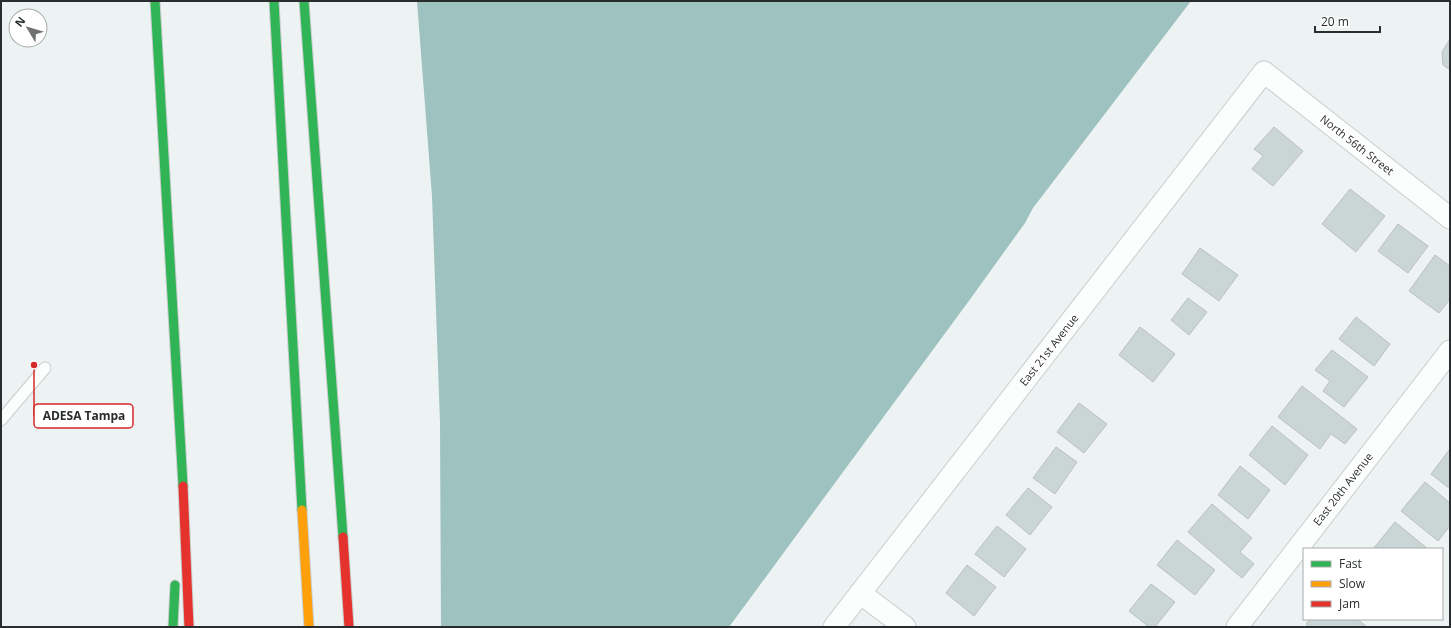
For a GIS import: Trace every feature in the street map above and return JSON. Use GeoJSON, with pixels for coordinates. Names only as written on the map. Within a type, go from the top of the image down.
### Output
{"type":"FeatureCollection","features":[{"type":"Feature","properties":{"kind":"highway"},"geometry":{"type":"LineString","coordinates":[[155,1],[180,420],[190,627]]}},
{"type":"Feature","properties":{"kind":"highway"},"geometry":{"type":"LineString","coordinates":[[274,1],[295,408],[309,627]]}},
{"type":"Feature","properties":{"kind":"highway"},"geometry":{"type":"LineString","coordinates":[[304,1],[349,627]]}},
{"type":"Feature","properties":{"kind":"highway"},"geometry":{"type":"LineString","coordinates":[[176,547],[180,420]]}},
{"type":"Feature","properties":{"kind":"highway"},"geometry":{"type":"LineString","coordinates":[[173,627],[175,579]]}},
{"type":"Feature","properties":{"kind":"street","name":"North 56th Street"},"geometry":{"type":"LineString","coordinates":[[1264,72],[1450,218]]}},
{"type":"Feature","properties":{"kind":"street","name":"East 21st Avenue"},"geometry":{"type":"LineString","coordinates":[[834,627],[1264,72]]}},
{"type":"Feature","properties":{"kind":"street","name":"East 20th Avenue"},"geometry":{"type":"LineString","coordinates":[[1237,627],[1450,351]]}},
{"type":"Feature","properties":{"kind":"street"},"geometry":{"type":"LineString","coordinates":[[860,593],[904,627]]}},
{"type":"Feature","properties":{"kind":"lane"},"geometry":{"type":"LineString","coordinates":[[1,420],[45,368]]}},
{"type":"Feature","properties":{"kind":"water"},"geometry":{"type":"Polygon","coordinates":[[[417,1],[1191,1],[1033,208],[1025,223],[971,298],[729,627],[441,627],[440,423],[432,196],[417,1]]]}},
{"type":"Feature","properties":{"kind":"building"},"geometry":{"type":"Polygon","coordinates":[[[1450,39],[1450,70],[1443,65],[1442,52],[1450,39]]]}},
{"type":"Feature","properties":{"kind":"building"},"geometry":{"type":"Polygon","coordinates":[[[1274,127],[1303,151],[1273,186],[1252,169],[1263,156],[1254,149],[1274,127]]]}},
{"type":"Feature","properties":{"kind":"building"},"geometry":{"type":"Polygon","coordinates":[[[1350,189],[1385,216],[1356,252],[1322,224],[1350,189]]]}},
{"type":"Feature","properties":{"kind":"building"},"geometry":{"type":"Polygon","coordinates":[[[1398,224],[1428,246],[1408,273],[1378,251],[1398,224]]]}},
{"type":"Feature","properties":{"kind":"building"},"geometry":{"type":"Polygon","coordinates":[[[1200,248],[1238,275],[1219,301],[1182,274],[1200,248]]]}},
{"type":"Feature","properties":{"kind":"building"},"geometry":{"type":"Polygon","coordinates":[[[1435,255],[1450,266],[1450,299],[1439,313],[1409,291],[1435,255]]]}},
{"type":"Feature","properties":{"kind":"building"},"geometry":{"type":"Polygon","coordinates":[[[1188,298],[1207,312],[1189,335],[1171,320],[1188,298]]]}},
{"type":"Feature","properties":{"kind":"building"},"geometry":{"type":"Polygon","coordinates":[[[1356,317],[1390,344],[1374,366],[1339,339],[1356,317]]]}},
{"type":"Feature","properties":{"kind":"building"},"geometry":{"type":"Polygon","coordinates":[[[1140,327],[1175,354],[1153,382],[1119,355],[1140,327]]]}},
{"type":"Feature","properties":{"kind":"building"},"geometry":{"type":"Polygon","coordinates":[[[1332,350],[1368,377],[1344,407],[1323,391],[1330,381],[1315,370],[1332,350]]]}},
{"type":"Feature","properties":{"kind":"building"},"geometry":{"type":"Polygon","coordinates":[[[1302,386],[1357,429],[1345,444],[1331,434],[1320,449],[1278,417],[1302,386]]]}},
{"type":"Feature","properties":{"kind":"building"},"geometry":{"type":"Polygon","coordinates":[[[1079,403],[1107,424],[1084,453],[1057,432],[1079,403]]]}},
{"type":"Feature","properties":{"kind":"building"},"geometry":{"type":"Polygon","coordinates":[[[1272,426],[1308,455],[1285,485],[1249,455],[1272,426]]]}},
{"type":"Feature","properties":{"kind":"building"},"geometry":{"type":"Polygon","coordinates":[[[1056,447],[1077,462],[1055,494],[1033,478],[1056,447]]]}},
{"type":"Feature","properties":{"kind":"building"},"geometry":{"type":"Polygon","coordinates":[[[1450,449],[1450,489],[1431,474],[1450,449]]]}},
{"type":"Feature","properties":{"kind":"building"},"geometry":{"type":"Polygon","coordinates":[[[1240,466],[1270,490],[1248,519],[1218,495],[1240,466]]]}},
{"type":"Feature","properties":{"kind":"building"},"geometry":{"type":"Polygon","coordinates":[[[1425,482],[1450,503],[1450,526],[1438,541],[1401,511],[1425,482]]]}},
{"type":"Feature","properties":{"kind":"building"},"geometry":{"type":"Polygon","coordinates":[[[1028,488],[1052,507],[1030,535],[1006,515],[1028,488]]]}},
{"type":"Feature","properties":{"kind":"building"},"geometry":{"type":"Polygon","coordinates":[[[1212,504],[1252,538],[1240,552],[1254,564],[1242,578],[1188,532],[1212,504]]]}},
{"type":"Feature","properties":{"kind":"building"},"geometry":{"type":"Polygon","coordinates":[[[1395,522],[1427,548],[1374,548],[1395,522]]]}},
{"type":"Feature","properties":{"kind":"building"},"geometry":{"type":"Polygon","coordinates":[[[997,526],[1026,549],[1004,577],[975,554],[997,526]]]}},
{"type":"Feature","properties":{"kind":"building"},"geometry":{"type":"Polygon","coordinates":[[[1177,540],[1215,570],[1195,595],[1157,565],[1177,540]]]}},
{"type":"Feature","properties":{"kind":"building"},"geometry":{"type":"Polygon","coordinates":[[[967,565],[996,587],[974,616],[946,593],[967,565]]]}},
{"type":"Feature","properties":{"kind":"building"},"geometry":{"type":"Polygon","coordinates":[[[1151,584],[1175,602],[1155,627],[1149,627],[1129,611],[1151,584]]]}},
{"type":"Feature","properties":{"kind":"building"},"geometry":{"type":"Polygon","coordinates":[[[1309,620],[1358,620],[1367,627],[1309,627],[1306,624],[1309,620]]]}},
{"type":"Feature","properties":{"kind":"traffic: fast"},"geometry":{"type":"LineString","coordinates":[[155,1],[183,486]]}},
{"type":"Feature","properties":{"kind":"traffic: fast"},"geometry":{"type":"LineString","coordinates":[[274,1],[302,510]]}},
{"type":"Feature","properties":{"kind":"traffic: fast"},"geometry":{"type":"LineString","coordinates":[[304,1],[343,537]]}},
{"type":"Feature","properties":{"kind":"traffic: fast"},"geometry":{"type":"LineString","coordinates":[[173,627],[175,585]]}},
{"type":"Feature","properties":{"kind":"traffic: slow"},"geometry":{"type":"LineString","coordinates":[[302,510],[309,627]]}},
{"type":"Feature","properties":{"kind":"traffic: jam"},"geometry":{"type":"LineString","coordinates":[[183,486],[189,627]]}},
{"type":"Feature","properties":{"kind":"traffic: jam"},"geometry":{"type":"LineString","coordinates":[[343,537],[349,627]]}},
{"type":"Feature","properties":{"kind":"place","name":"ADESA Tampa"},"geometry":{"type":"Point","coordinates":[34,365]}}]}
